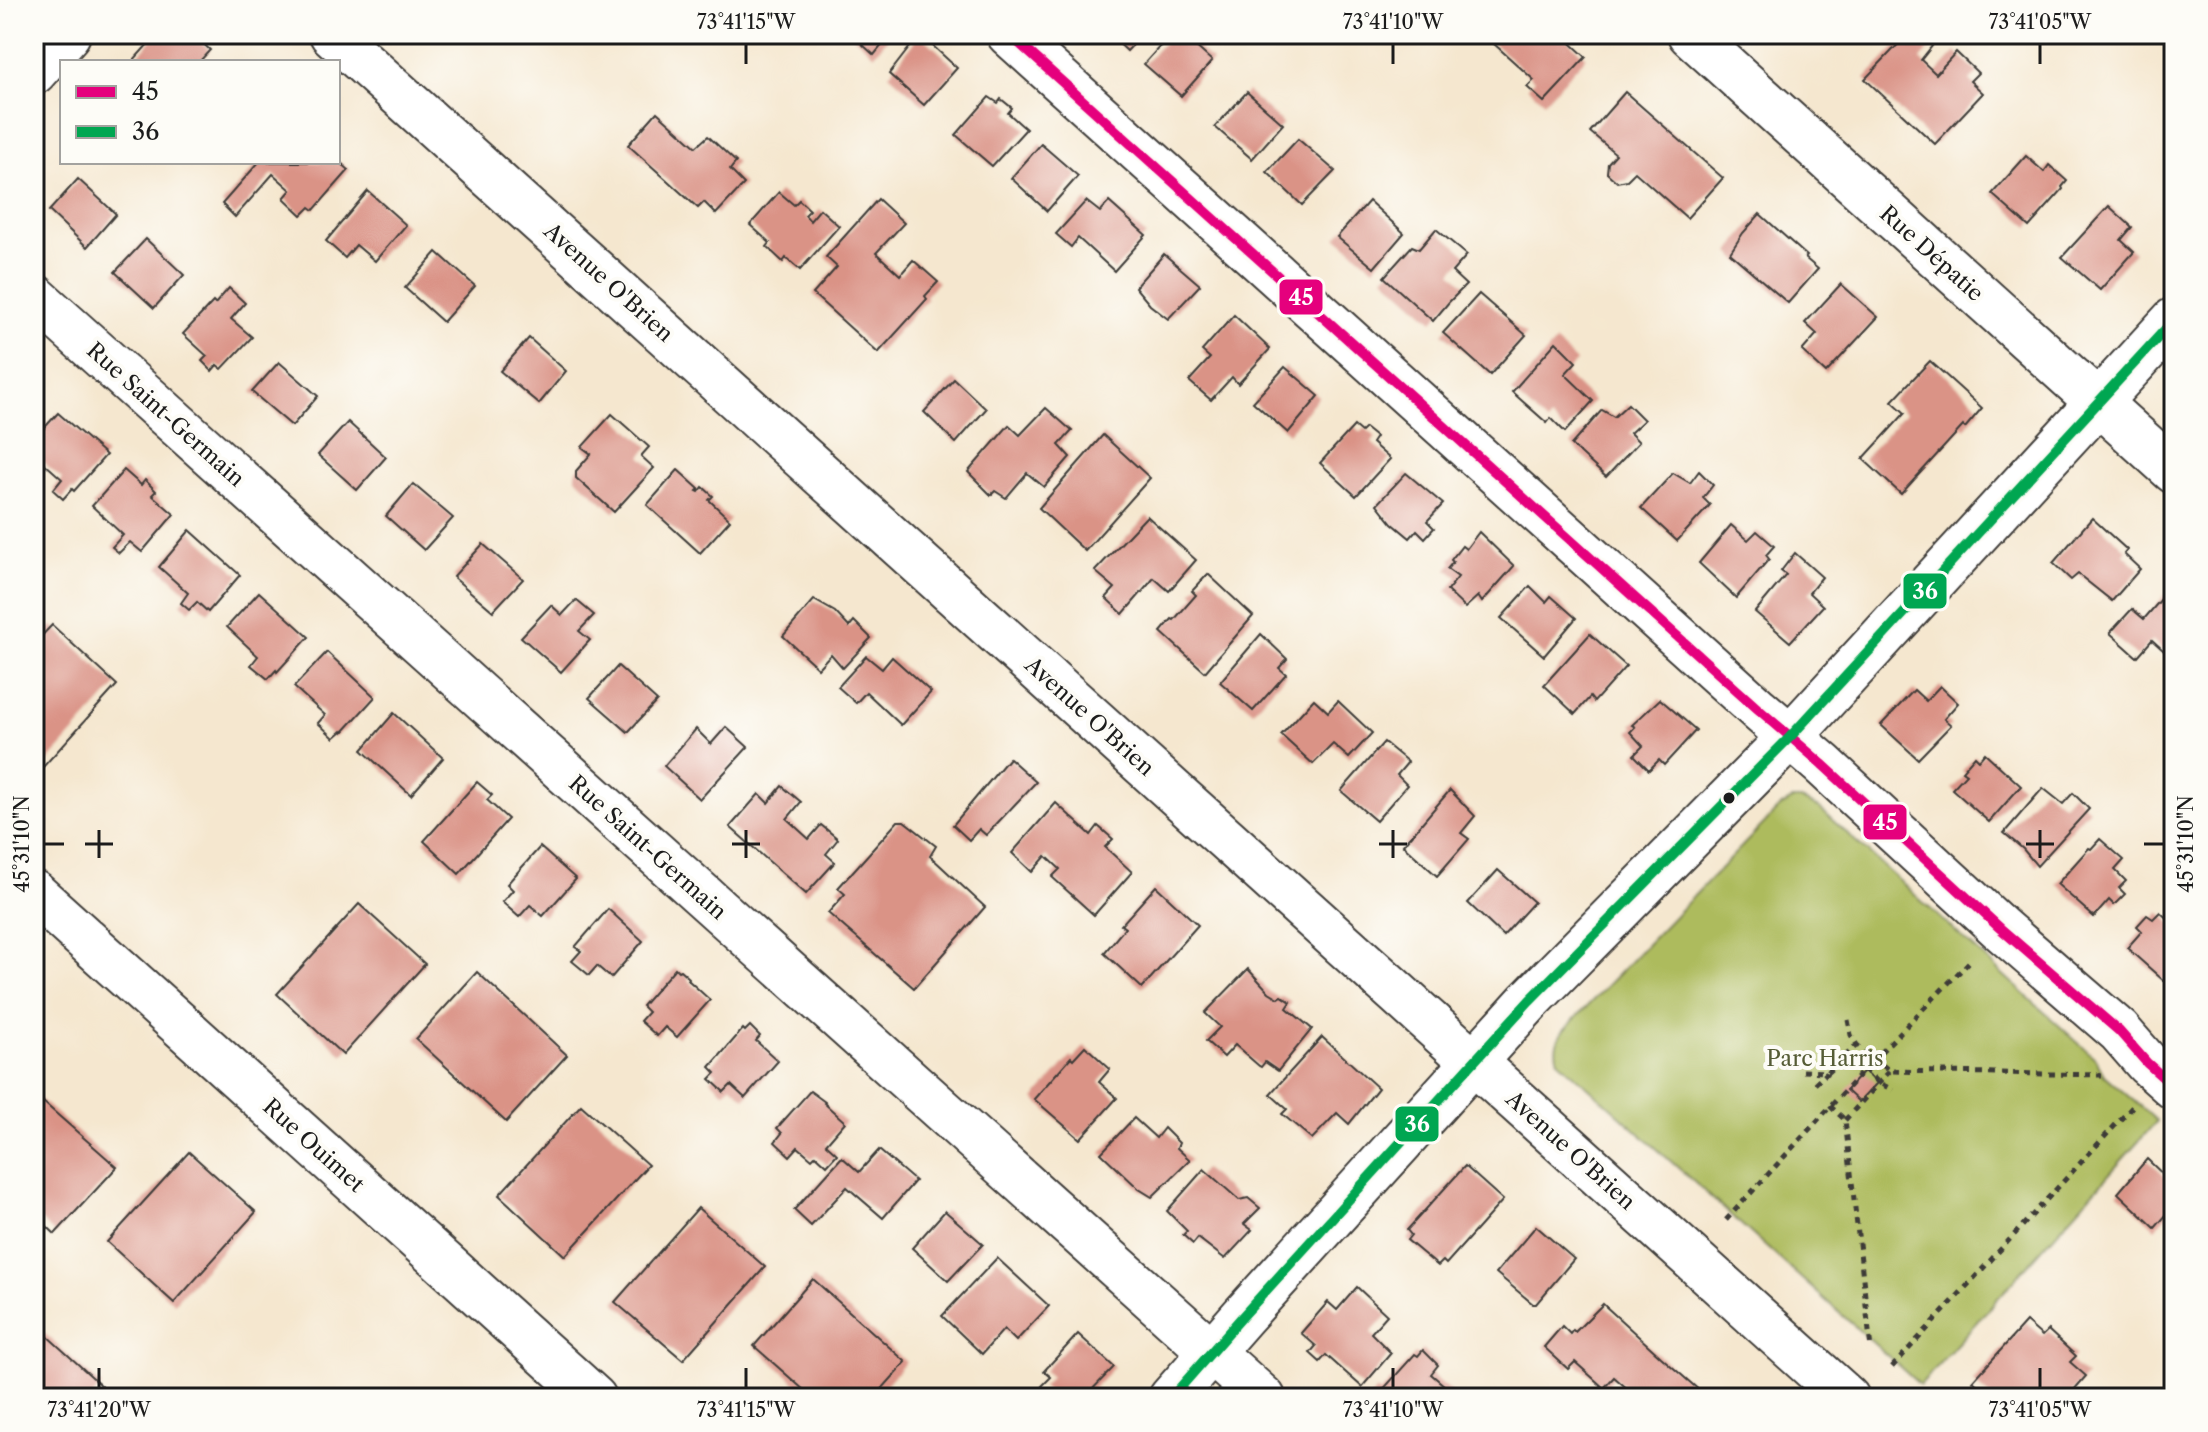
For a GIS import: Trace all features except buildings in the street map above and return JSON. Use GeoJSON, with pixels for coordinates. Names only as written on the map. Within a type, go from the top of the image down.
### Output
{"type":"FeatureCollection","features":[{"type":"Feature","properties":{"kind":"street"},"geometry":{"type":"LineString","coordinates":[[34,72],[68,34]]}},
{"type":"Feature","properties":{"kind":"street","name":"Avenue O'Brien"},"geometry":{"type":"LineString","coordinates":[[332,34],[1847,1398]]}},
{"type":"Feature","properties":{"kind":"street"},"geometry":{"type":"LineString","coordinates":[[1009,34],[2001,929],[2119,1031],[2147,1063],[2157,1093]]}},
{"type":"Feature","properties":{"kind":"street","name":"Rue Dépatie"},"geometry":{"type":"LineString","coordinates":[[1690,34],[2174,471]]}},
{"type":"Feature","properties":{"kind":"street","name":"Rue Saint-Germain"},"geometry":{"type":"LineString","coordinates":[[34,296],[1263,1398]]}},
{"type":"Feature","properties":{"kind":"street"},"geometry":{"type":"LineString","coordinates":[[1171,1398],[1473,1061],[1790,737],[2174,320]]}},
{"type":"Feature","properties":{"kind":"street","name":"Rue Ouimet"},"geometry":{"type":"LineString","coordinates":[[34,893],[594,1398]]}},
{"type":"Feature","properties":{"kind":"path"},"geometry":{"type":"LineString","coordinates":[[1726,1220],[1864,1069],[1979,953]]}},
{"type":"Feature","properties":{"kind":"path"},"geometry":{"type":"LineString","coordinates":[[1848,1020],[1857,1045],[1890,1071],[2110,1073]]}},
{"type":"Feature","properties":{"kind":"path"},"geometry":{"type":"LineString","coordinates":[[1815,1084],[1857,1045]]}},
{"type":"Feature","properties":{"kind":"path"},"geometry":{"type":"LineString","coordinates":[[1864,1069],[1879,1083],[1893,1090]]}},
{"type":"Feature","properties":{"kind":"path"},"geometry":{"type":"LineString","coordinates":[[1803,1071],[1828,1072]]}},
{"type":"Feature","properties":{"kind":"path"},"geometry":{"type":"LineString","coordinates":[[1845,1120],[1890,1071]]}},
{"type":"Feature","properties":{"kind":"path"},"geometry":{"type":"LineString","coordinates":[[1892,1367],[2157,1093]]}},
{"type":"Feature","properties":{"kind":"path"},"geometry":{"type":"LineString","coordinates":[[1830,1106],[1845,1120],[1871,1349]]}},
{"type":"Feature","properties":{"kind":"green space","name":"Parc Harris"},"geometry":{"type":"Polygon","coordinates":[[[1792,800],[1818,807],[2095,1058],[2104,1075],[2157,1121],[1920,1385],[1557,1056],[1557,1044],[1564,1030],[1780,807],[1792,800]]]}},
{"type":"Feature","properties":{"kind":"transit line","name":"45"},"geometry":{"type":"LineString","coordinates":[[1009,34],[1822,764],[2001,929],[2119,1031],[2147,1063],[2174,1087]]}},
{"type":"Feature","properties":{"kind":"transit line","name":"36"},"geometry":{"type":"LineString","coordinates":[[1171,1398],[1529,1001],[1790,737],[2174,320]]}}]}
